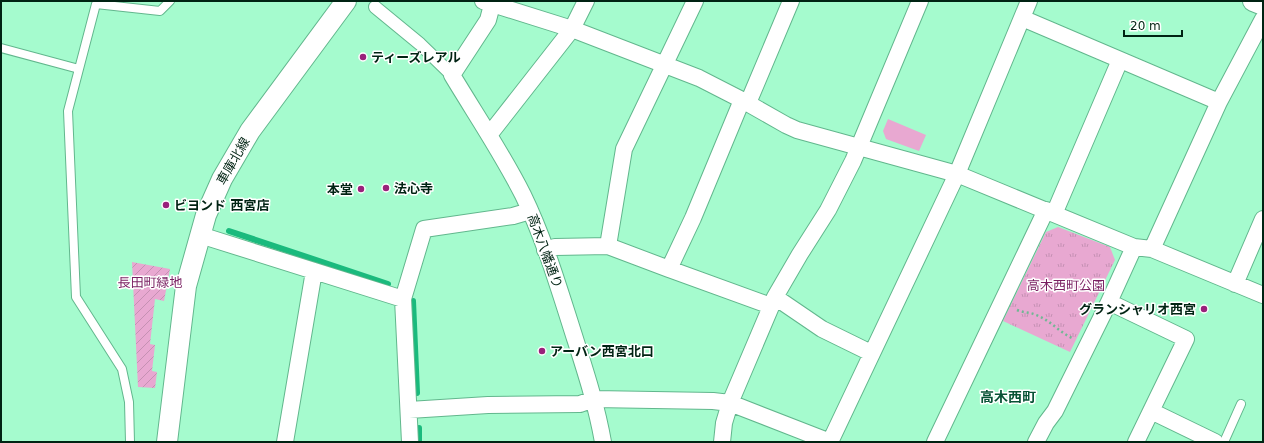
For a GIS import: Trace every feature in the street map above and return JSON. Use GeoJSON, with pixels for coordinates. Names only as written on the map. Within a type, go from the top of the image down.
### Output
{"type":"FeatureCollection","features":[{"type":"Feature","properties":{"kind":"street","name":"車庫北線"},"geometry":{"type":"LineString","coordinates":[[167,442],[186,286],[206,215],[222,178],[250,131],[346,1]]}},
{"type":"Feature","properties":{"kind":"street"},"geometry":{"type":"LineString","coordinates":[[489,135],[572,29],[586,1]]}},
{"type":"Feature","properties":{"kind":"street"},"geometry":{"type":"LineString","coordinates":[[608,246],[624,149],[695,1]]}},
{"type":"Feature","properties":{"kind":"street"},"geometry":{"type":"LineString","coordinates":[[669,269],[792,1]]}},
{"type":"Feature","properties":{"kind":"street"},"geometry":{"type":"LineString","coordinates":[[722,442],[724,423],[730,403],[773,301],[834,198],[853,161],[920,1]]}},
{"type":"Feature","properties":{"kind":"street"},"geometry":{"type":"LineString","coordinates":[[409,410],[488,405],[580,404],[594,400],[713,401],[730,403],[824,441],[871,353],[957,174],[1029,1]]}},
{"type":"Feature","properties":{"kind":"street"},"geometry":{"type":"LineString","coordinates":[[1253,1],[1263,5]]}},
{"type":"Feature","properties":{"kind":"street"},"geometry":{"type":"LineString","coordinates":[[375,7],[420,44],[452,76],[488,20],[489,2],[572,29],[699,78],[745,101],[797,130],[957,174],[1134,247],[1152,249],[1263,296]]}},
{"type":"Feature","properties":{"kind":"street"},"geometry":{"type":"LineString","coordinates":[[1022,18],[1220,102]]}},
{"type":"Feature","properties":{"kind":"street"},"geometry":{"type":"LineString","coordinates":[[1152,249],[1220,102],[1263,18]]}},
{"type":"Feature","properties":{"kind":"street"},"geometry":{"type":"LineString","coordinates":[[935,442],[1002,304],[1050,212],[1120,60]]}},
{"type":"Feature","properties":{"kind":"street","name":"高木八幡通り"},"geometry":{"type":"LineString","coordinates":[[452,76],[489,135],[530,210],[559,289],[594,400],[603,442]]}},
{"type":"Feature","properties":{"kind":"street"},"geometry":{"type":"LineString","coordinates":[[410,442],[403,299],[424,230],[513,216],[530,210]]}},
{"type":"Feature","properties":{"kind":"street"},"geometry":{"type":"LineString","coordinates":[[1235,284],[1263,219]]}},
{"type":"Feature","properties":{"kind":"street"},"geometry":{"type":"LineString","coordinates":[[200,235],[403,299]]}},
{"type":"Feature","properties":{"kind":"street"},"geometry":{"type":"LineString","coordinates":[[545,250],[555,247],[608,246],[669,269],[773,301],[822,329],[871,353]]}},
{"type":"Feature","properties":{"kind":"street"},"geometry":{"type":"LineString","coordinates":[[1036,442],[1046,422],[1056,411],[1134,247]]}},
{"type":"Feature","properties":{"kind":"street"},"geometry":{"type":"LineString","coordinates":[[285,442],[314,271]]}},
{"type":"Feature","properties":{"kind":"street"},"geometry":{"type":"LineString","coordinates":[[1108,302],[1186,339],[1136,442]]}},
{"type":"Feature","properties":{"kind":"street"},"geometry":{"type":"LineString","coordinates":[[1151,411],[1215,442]]}},
{"type":"Feature","properties":{"kind":"lane"},"geometry":{"type":"LineString","coordinates":[[130,442],[129,402],[122,369],[76,297],[68,111],[96,4],[160,10],[170,1]]}},
{"type":"Feature","properties":{"kind":"lane"},"geometry":{"type":"LineString","coordinates":[[1,48],[79,69]]}},
{"type":"Feature","properties":{"kind":"lane"},"geometry":{"type":"LineString","coordinates":[[1224,442],[1241,404]]}},
{"type":"Feature","properties":{"kind":"path"},"geometry":{"type":"LineString","coordinates":[[1002,304],[1023,313],[1035,314],[1065,335],[1088,345]]}},
{"type":"Feature","properties":{"kind":"green space"},"geometry":{"type":"Polygon","coordinates":[[[888,119],[926,135],[919,151],[886,139],[883,131],[888,119]]]}},
{"type":"Feature","properties":{"kind":"green space","name":"高木西町公園"},"geometry":{"type":"Polygon","coordinates":[[[1058,227],[1110,247],[1115,260],[1070,352],[1003,321],[1046,232],[1058,227]]]}},
{"type":"Feature","properties":{"kind":"green space","name":"長田町緑地"},"geometry":{"type":"Polygon","coordinates":[[[132,262],[170,269],[164,301],[155,299],[150,344],[155,345],[152,371],[157,372],[155,388],[138,387],[132,262]]]}},
{"type":"Feature","properties":{"kind":"waterway"},"geometry":{"type":"LineString","coordinates":[[229,231],[388,284]]}},
{"type":"Feature","properties":{"kind":"waterway"},"geometry":{"type":"LineString","coordinates":[[413,301],[417,393]]}},
{"type":"Feature","properties":{"kind":"waterway"},"geometry":{"type":"LineString","coordinates":[[419,428],[419,442]]}},
{"type":"Feature","properties":{"kind":"place","name":"ティーズレアル"},"geometry":{"type":"Point","coordinates":[363,57]}},
{"type":"Feature","properties":{"kind":"place","name":"法心寺"},"geometry":{"type":"Point","coordinates":[386,188]}},
{"type":"Feature","properties":{"kind":"place","name":"本堂"},"geometry":{"type":"Point","coordinates":[361,189]}},
{"type":"Feature","properties":{"kind":"place","name":"ビヨンド 西宮店"},"geometry":{"type":"Point","coordinates":[166,205]}},
{"type":"Feature","properties":{"kind":"place","name":"グランシャリオ西宮"},"geometry":{"type":"Point","coordinates":[1204,309]}},
{"type":"Feature","properties":{"kind":"place","name":"アーバン西宮北口"},"geometry":{"type":"Point","coordinates":[542,351]}},
{"type":"Feature","properties":{"kind":"district","name":"高木西町"},"geometry":{"type":"Point","coordinates":[1008,397]}}]}
